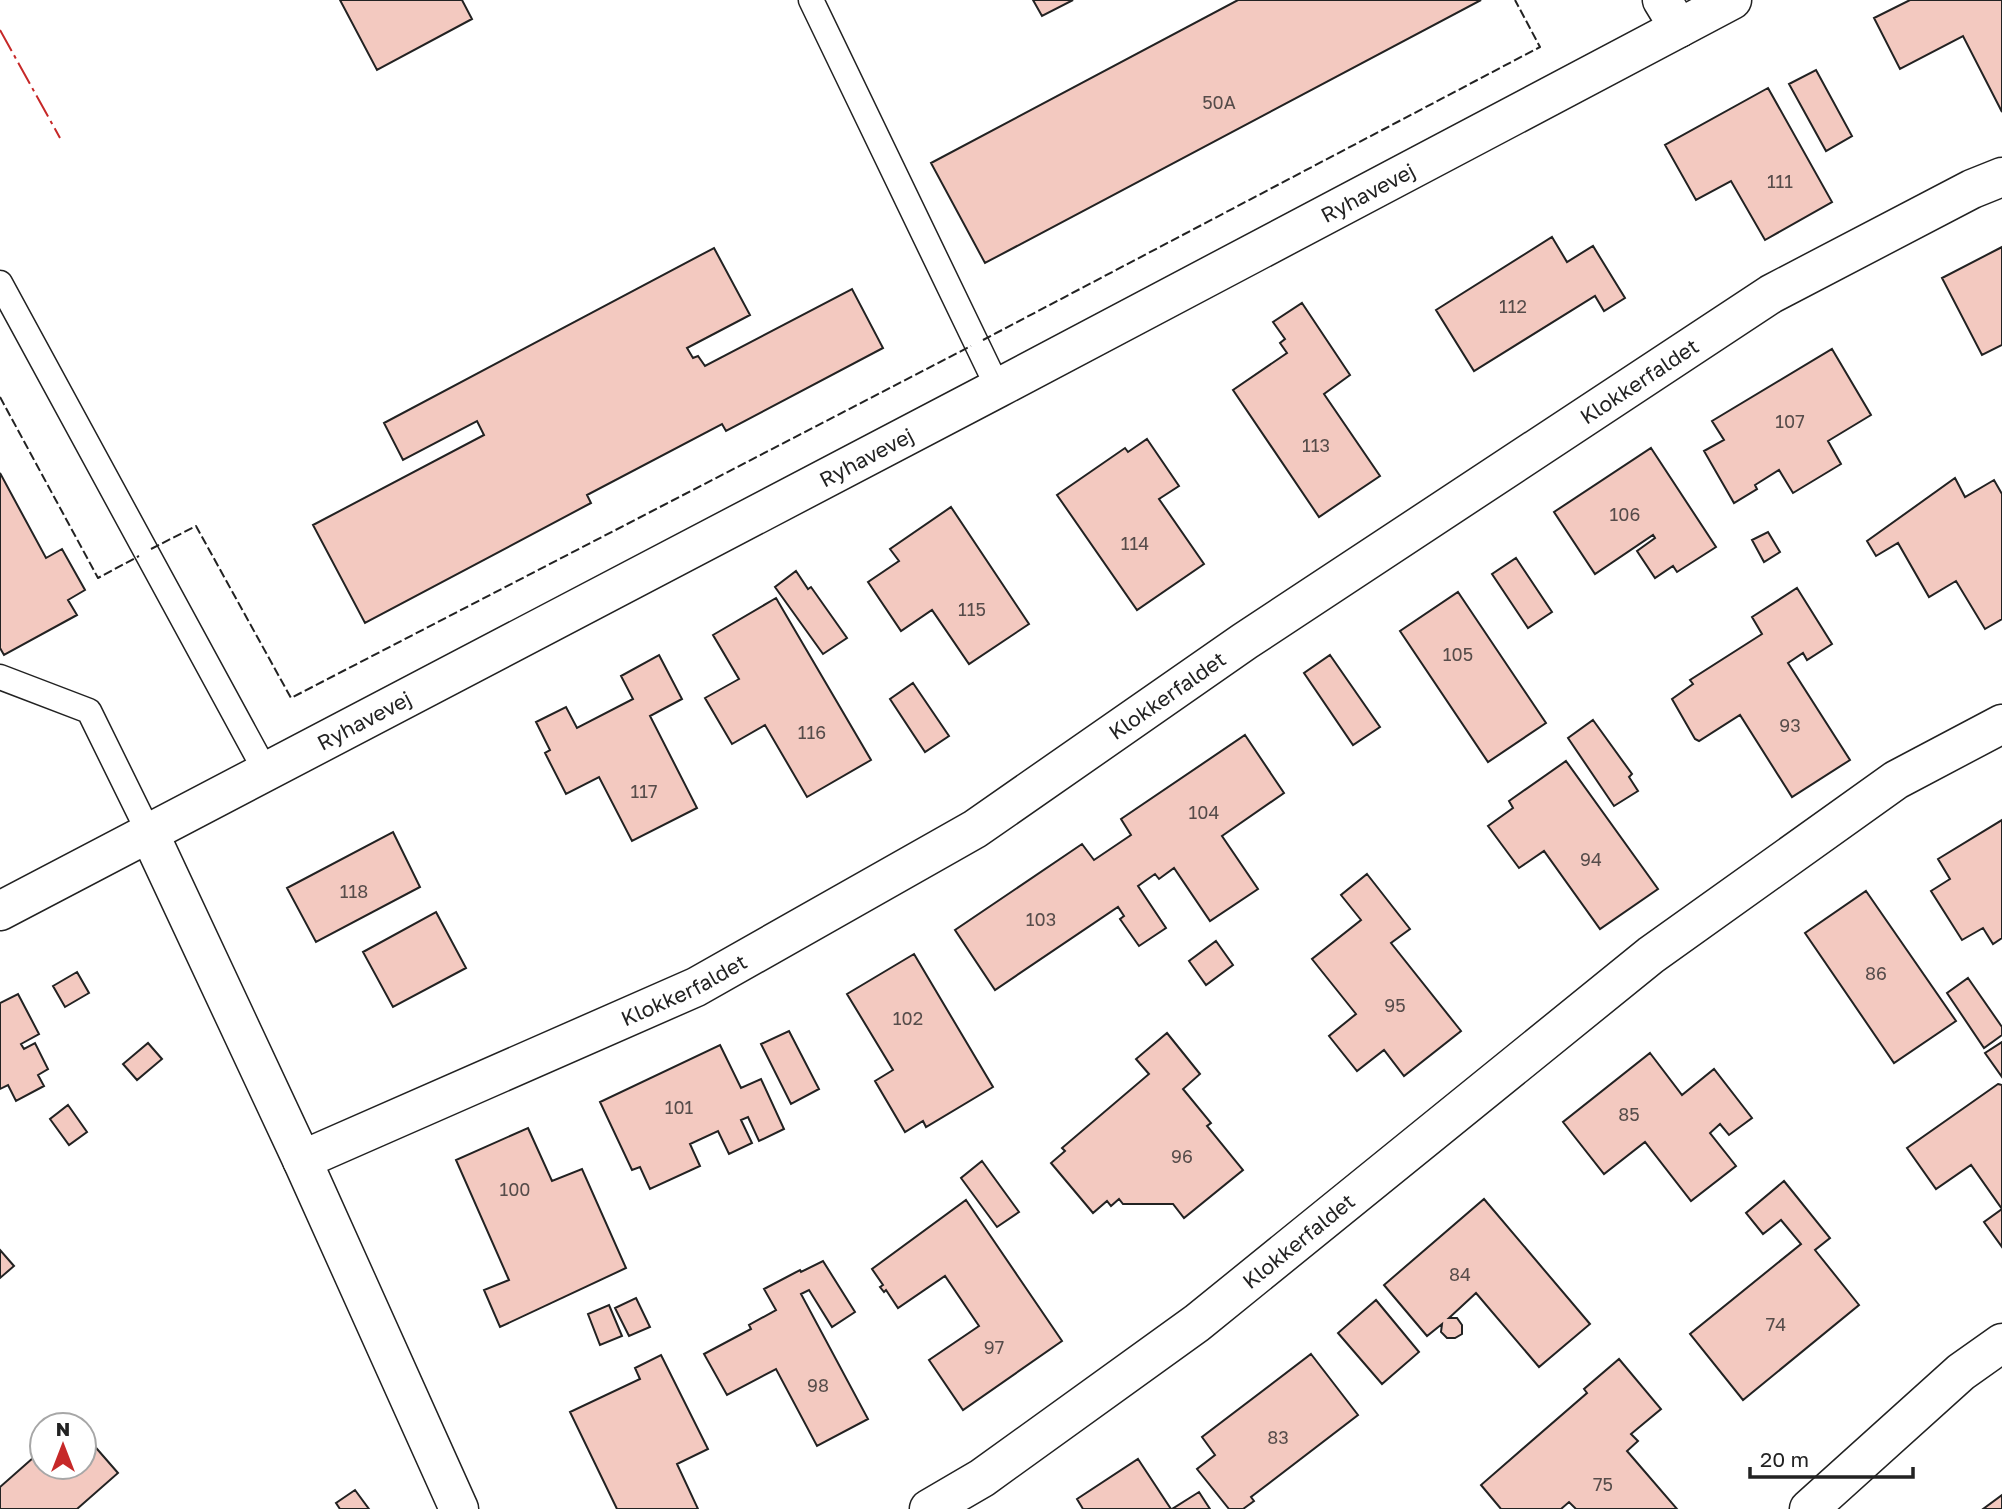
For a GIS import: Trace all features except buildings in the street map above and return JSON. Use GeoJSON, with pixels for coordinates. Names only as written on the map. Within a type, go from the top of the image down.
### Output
{"type":"FeatureCollection","features":[{"type":"Feature","properties":{"kind":"street","name":"Ryhavevej"},"geometry":{"type":"LineString","coordinates":[[0,911],[998,388],[1671,14],[1732,0]]}},
{"type":"Feature","properties":{"kind":"street","name":"Klokkerfaldet"},"geometry":{"type":"LineString","coordinates":[[302,1160],[696,987],[975,829],[1245,641],[1771,294],[1972,189],[2002,177]]}},
{"type":"Feature","properties":{"kind":"street","name":"Klokkerfaldet"},"geometry":{"type":"LineString","coordinates":[[929,1509],[982,1478],[1197,1323],[1651,955],[1896,780],[2002,724]]}},
{"type":"Feature","properties":{"kind":"street"},"geometry":{"type":"LineString","coordinates":[[149,833],[302,1160],[459,1509]]}},
{"type":"Feature","properties":{"kind":"street"},"geometry":{"type":"LineString","coordinates":[[1809,1509],[1961,1372],[2002,1343]]}},
{"type":"Feature","properties":{"kind":"lane"},"geometry":{"type":"LineString","coordinates":[[811,0],[998,388]]}},
{"type":"Feature","properties":{"kind":"lane"},"geometry":{"type":"LineString","coordinates":[[0,283],[266,772]]}},
{"type":"Feature","properties":{"kind":"lane"},"geometry":{"type":"LineString","coordinates":[[0,677],[89,711],[149,833]]}},
{"type":"Feature","properties":{"kind":"fence"},"geometry":{"type":"LineString","coordinates":[[983,340],[1540,47],[1515,0]]}},
{"type":"Feature","properties":{"kind":"fence"},"geometry":{"type":"LineString","coordinates":[[151,549],[196,526],[291,698],[971,346]]}},
{"type":"Feature","properties":{"kind":"fence"},"geometry":{"type":"LineString","coordinates":[[0,397],[98,578],[139,556]]}},
{"type":"Feature","properties":{"kind":"power"},"geometry":{"type":"LineString","coordinates":[[0,30],[60,138]]}}]}
